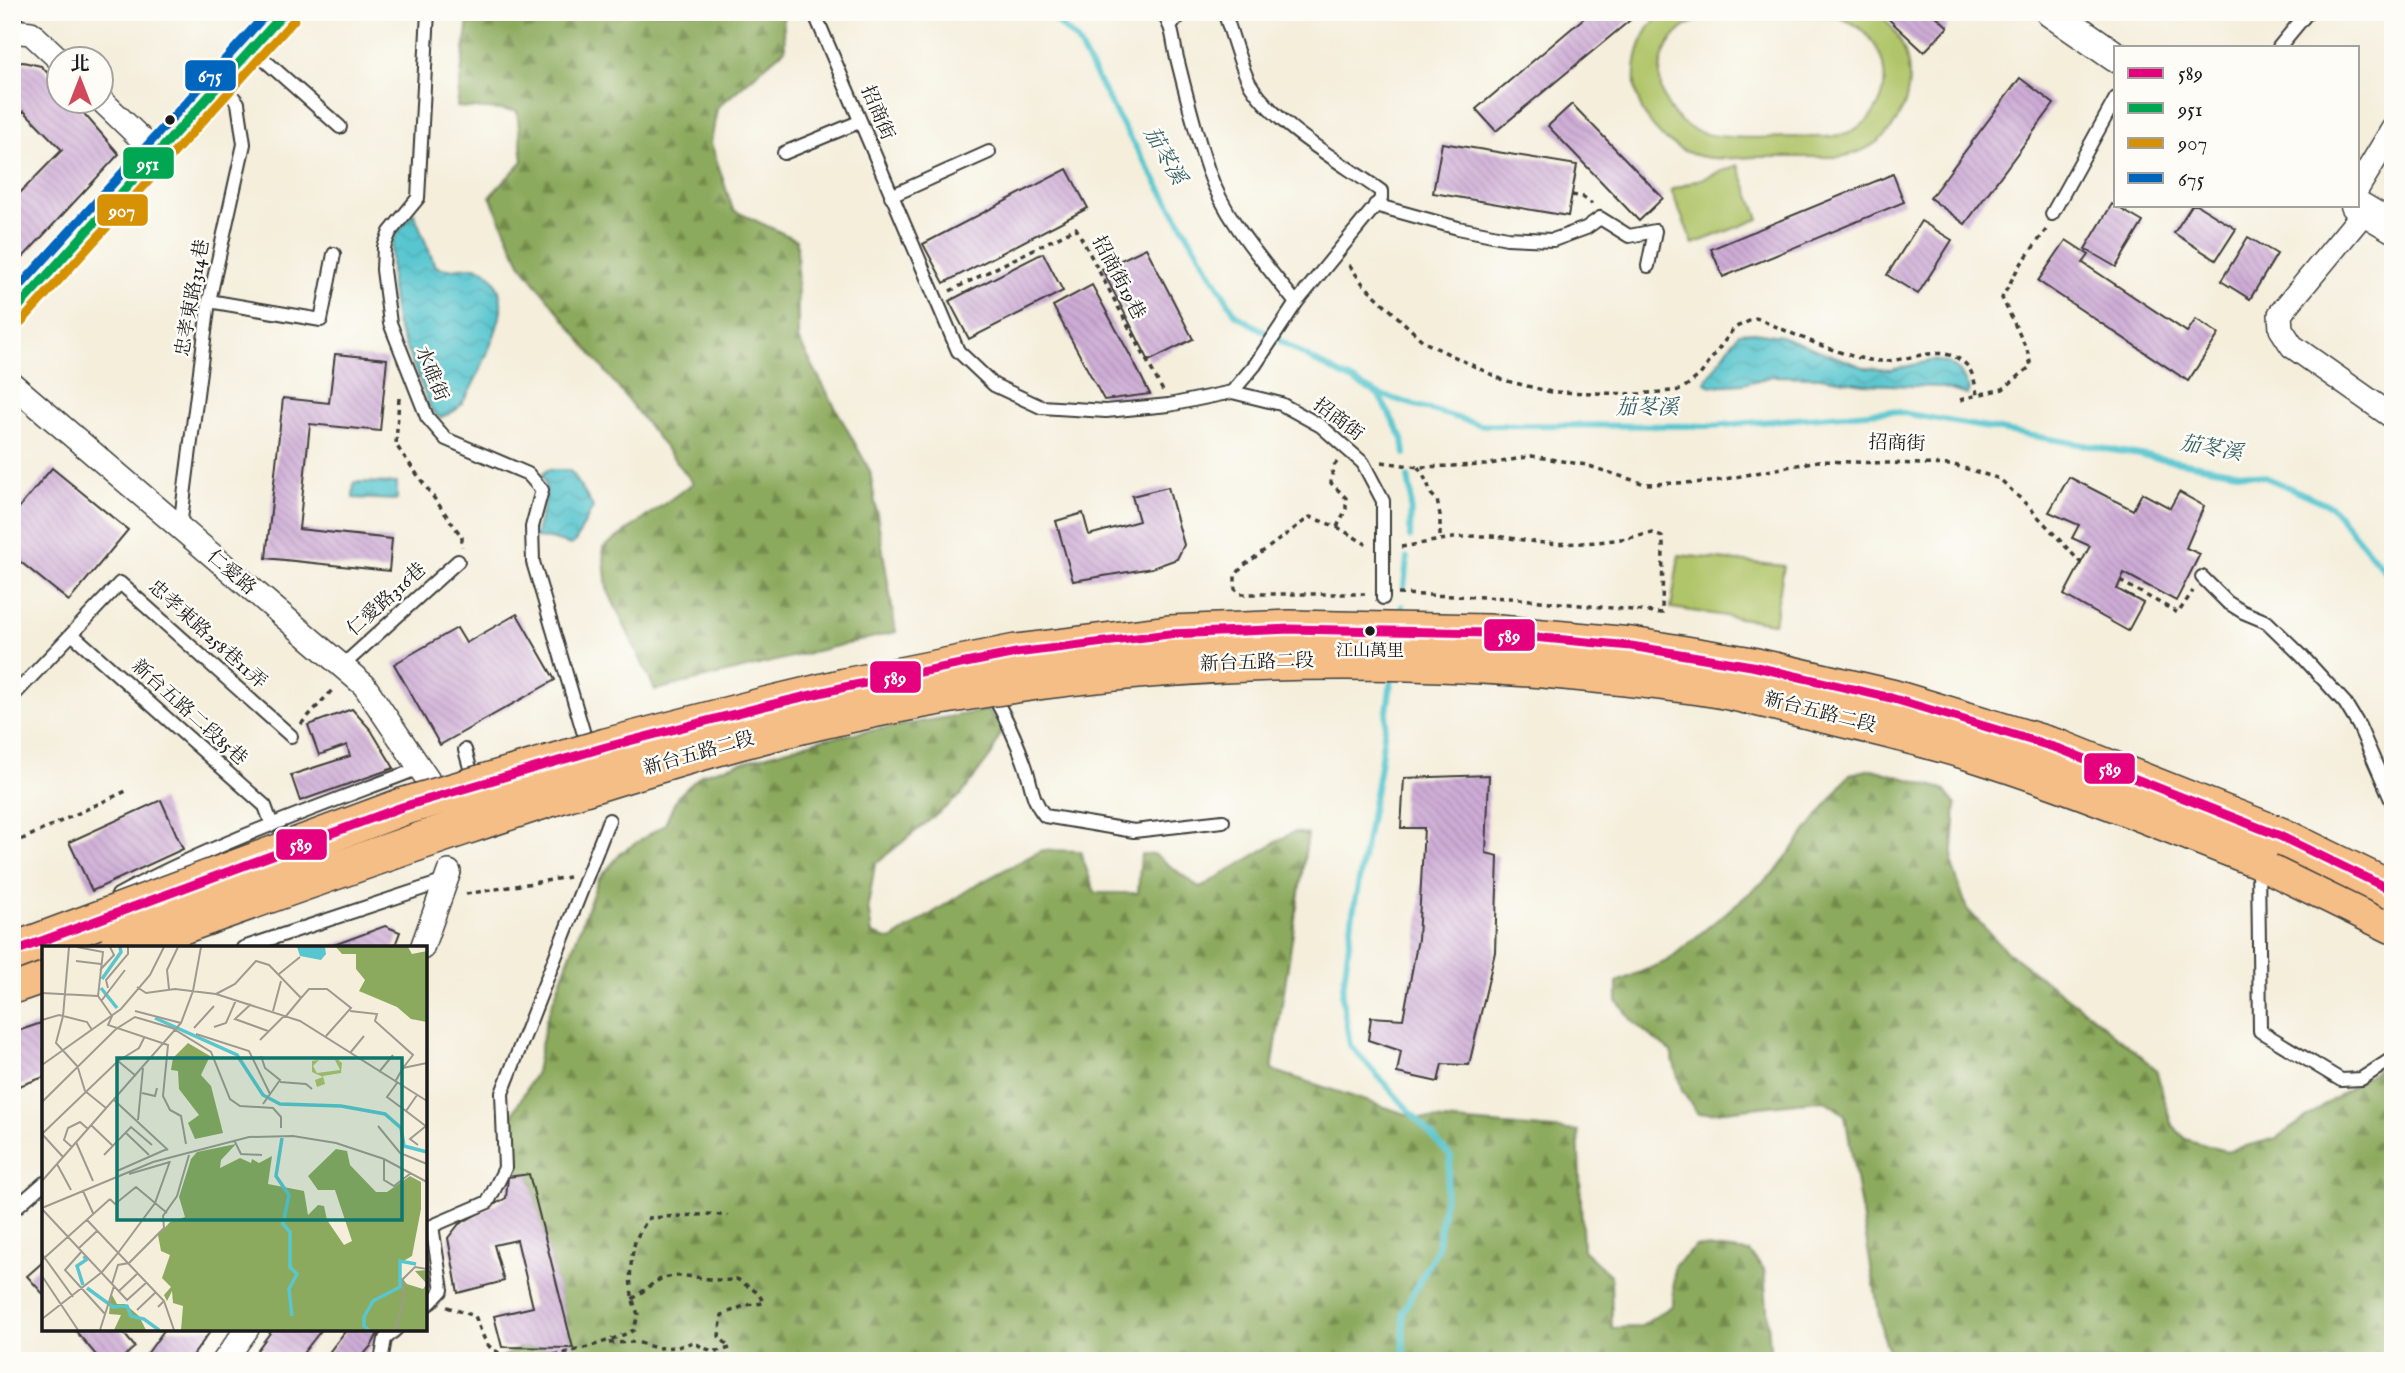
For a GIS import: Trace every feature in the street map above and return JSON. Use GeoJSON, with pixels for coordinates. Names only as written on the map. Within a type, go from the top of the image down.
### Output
{"type":"FeatureCollection","features":[{"type":"Feature","properties":{"kind":"main road","name":"新台五路二段"},"geometry":{"type":"LineString","coordinates":[[12,951],[402,807],[606,747],[765,706],[1016,653],[1169,634],[1290,629],[1486,648],[1720,689],[1975,753],[2123,805],[2258,859],[2393,925]]}},
{"type":"Feature","properties":{"kind":"main road","name":"新台五路二段"},"geometry":{"type":"LineString","coordinates":[[124,946],[432,838],[728,745],[858,713],[988,687],[1111,671],[1249,662],[1382,660],[1486,648],[1631,646],[1752,666],[1891,698],[2060,749],[2280,836],[2393,891]]}},
{"type":"Feature","properties":{"kind":"main road"},"geometry":{"type":"LineString","coordinates":[[12,986],[42,975]]}},
{"type":"Feature","properties":{"kind":"street"},"geometry":{"type":"LineString","coordinates":[[2051,12],[2114,56]]}},
{"type":"Feature","properties":{"kind":"street"},"geometry":{"type":"LineString","coordinates":[[12,314],[252,48],[275,16]]}},
{"type":"Feature","properties":{"kind":"street"},"geometry":{"type":"LineString","coordinates":[[12,29],[31,33],[46,47]]}},
{"type":"Feature","properties":{"kind":"street"},"geometry":{"type":"LineString","coordinates":[[116,115],[156,154]]}},
{"type":"Feature","properties":{"kind":"street"},"geometry":{"type":"LineString","coordinates":[[2393,129],[2360,201],[2393,227]]}},
{"type":"Feature","properties":{"kind":"street"},"geometry":{"type":"LineString","coordinates":[[2356,206],[2280,314],[2281,329],[2292,346],[2393,417]]}},
{"type":"Feature","properties":{"kind":"street","name":"仁愛路"},"geometry":{"type":"LineString","coordinates":[[12,384],[364,685],[424,774]]}},
{"type":"Feature","properties":{"kind":"street"},"geometry":{"type":"LineString","coordinates":[[423,946],[445,884]]}},
{"type":"Feature","properties":{"kind":"street"},"geometry":{"type":"LineString","coordinates":[[223,1361],[246,1331]]}},
{"type":"Feature","properties":{"kind":"lane"},"geometry":{"type":"LineString","coordinates":[[12,29],[17,12]]}},
{"type":"Feature","properties":{"kind":"lane","name":"水碓街"},"geometry":{"type":"LineString","coordinates":[[428,12],[418,198],[390,232],[384,247],[383,270],[390,323],[428,417],[446,439],[528,474],[542,490],[532,527],[533,562],[583,731]]}},
{"type":"Feature","properties":{"kind":"lane","name":"招商街"},"geometry":{"type":"LineString","coordinates":[[814,12],[958,351],[994,384],[1041,407],[1106,411],[1169,405],[1232,392],[1281,404],[1321,426],[1363,463]]}},
{"type":"Feature","properties":{"kind":"lane"},"geometry":{"type":"LineString","coordinates":[[1161,12],[1171,24],[1177,57],[1208,173],[1247,241],[1296,303]]}},
{"type":"Feature","properties":{"kind":"lane"},"geometry":{"type":"LineString","coordinates":[[1171,24],[1184,12]]}},
{"type":"Feature","properties":{"kind":"lane"},"geometry":{"type":"LineString","coordinates":[[1224,12],[1250,83],[1283,121],[1381,191],[1381,198],[1296,303],[1255,365],[1232,392]]}},
{"type":"Feature","properties":{"kind":"lane"},"geometry":{"type":"LineString","coordinates":[[2280,46],[2308,12]]}},
{"type":"Feature","properties":{"kind":"lane"},"geometry":{"type":"LineString","coordinates":[[252,48],[340,127]]}},
{"type":"Feature","properties":{"kind":"lane","name":"忠孝東路314巷"},"geometry":{"type":"LineString","coordinates":[[180,527],[209,300],[244,144],[238,103],[221,83]]}},
{"type":"Feature","properties":{"kind":"lane"},"geometry":{"type":"LineString","coordinates":[[2052,214],[2114,102]]}},
{"type":"Feature","properties":{"kind":"lane"},"geometry":{"type":"LineString","coordinates":[[785,153],[859,122]]}},
{"type":"Feature","properties":{"kind":"lane"},"geometry":{"type":"LineString","coordinates":[[891,196],[989,152]]}},
{"type":"Feature","properties":{"kind":"lane"},"geometry":{"type":"LineString","coordinates":[[1375,205],[1458,228],[1507,238],[1553,240],[1586,228],[1600,218],[1629,236],[1655,231],[1648,266]]}},
{"type":"Feature","properties":{"kind":"lane"},"geometry":{"type":"LineString","coordinates":[[209,300],[321,320],[334,254]]}},
{"type":"Feature","properties":{"kind":"lane"},"geometry":{"type":"LineString","coordinates":[[1363,463],[1383,501],[1381,595]]}},
{"type":"Feature","properties":{"kind":"lane","name":"仁愛路316巷"},"geometry":{"type":"LineString","coordinates":[[345,670],[458,561]]}},
{"type":"Feature","properties":{"kind":"lane"},"geometry":{"type":"LineString","coordinates":[[2202,578],[2228,602],[2267,622],[2345,703],[2393,804]]}},
{"type":"Feature","properties":{"kind":"lane","name":"忠孝東路258巷11弄"},"geometry":{"type":"LineString","coordinates":[[12,697],[120,583],[290,736]]}},
{"type":"Feature","properties":{"kind":"lane","name":"新台五路二段85巷"},"geometry":{"type":"LineString","coordinates":[[72,634],[265,806],[272,825]]}},
{"type":"Feature","properties":{"kind":"lane"},"geometry":{"type":"LineString","coordinates":[[988,687],[1010,725],[1026,768],[1035,804],[1045,816],[1134,831],[1223,821]]}},
{"type":"Feature","properties":{"kind":"lane"},"geometry":{"type":"LineString","coordinates":[[465,750],[475,786]]}},
{"type":"Feature","properties":{"kind":"lane"},"geometry":{"type":"LineString","coordinates":[[12,951],[159,873],[272,825],[424,774]]}},
{"type":"Feature","properties":{"kind":"lane"},"geometry":{"type":"LineString","coordinates":[[428,1304],[442,1290],[432,1226],[488,1202],[505,1168],[502,1093],[609,820]]}},
{"type":"Feature","properties":{"kind":"lane"},"geometry":{"type":"LineString","coordinates":[[2258,859],[2260,1031],[2342,1080],[2361,1079],[2393,1058]]}},
{"type":"Feature","properties":{"kind":"lane"},"geometry":{"type":"LineString","coordinates":[[249,946],[445,884]]}},
{"type":"Feature","properties":{"kind":"lane"},"geometry":{"type":"LineString","coordinates":[[12,986],[42,986]]}},
{"type":"Feature","properties":{"kind":"lane"},"geometry":{"type":"LineString","coordinates":[[12,1211],[42,1185]]}},
{"type":"Feature","properties":{"kind":"lane"},"geometry":{"type":"LineString","coordinates":[[381,1361],[386,1339],[394,1331]]}},
{"type":"Feature","properties":{"kind":"path"},"geometry":{"type":"LineString","coordinates":[[1960,400],[2003,389],[2031,366],[2027,350],[2002,298],[2018,268],[2045,232],[2052,214]]}},
{"type":"Feature","properties":{"kind":"path","name":"招商街19巷"},"geometry":{"type":"LineString","coordinates":[[936,298],[1076,228],[1169,405]]}},
{"type":"Feature","properties":{"kind":"path"},"geometry":{"type":"LineString","coordinates":[[1339,252],[1363,284],[1424,342],[1503,380],[1551,392],[1639,394],[1681,390],[1700,375],[1734,328],[1756,318],[1861,359],[1884,362],[1940,353],[1962,361],[1975,378],[1977,395]]}},
{"type":"Feature","properties":{"kind":"path"},"geometry":{"type":"LineString","coordinates":[[407,369],[401,383],[396,446],[462,537],[462,550],[458,561]]}},
{"type":"Feature","properties":{"kind":"path"},"geometry":{"type":"LineString","coordinates":[[1337,527],[1346,509],[1346,499],[1331,483],[1333,467],[1345,449]]}},
{"type":"Feature","properties":{"kind":"path","name":"招商街"},"geometry":{"type":"LineString","coordinates":[[1363,463],[1418,467],[1485,465],[1532,456],[1586,465],[1645,484],[1710,482],[1818,461],[1954,465],[2000,479],[2081,563]]}},
{"type":"Feature","properties":{"kind":"path"},"geometry":{"type":"LineString","coordinates":[[1418,467],[1431,494],[1437,500],[1440,538]]}},
{"type":"Feature","properties":{"kind":"path"},"geometry":{"type":"LineString","coordinates":[[1377,546],[1365,544],[1337,527],[1310,517],[1243,566],[1235,576],[1235,589],[1241,594],[1510,598],[1662,613],[1663,545],[1662,537],[1652,533],[1545,543],[1493,536],[1440,538],[1399,548]]}},
{"type":"Feature","properties":{"kind":"path"},"geometry":{"type":"LineString","coordinates":[[2120,581],[2178,613],[2202,578]]}},
{"type":"Feature","properties":{"kind":"path"},"geometry":{"type":"LineString","coordinates":[[290,736],[345,670]]}},
{"type":"Feature","properties":{"kind":"path"},"geometry":{"type":"LineString","coordinates":[[12,844],[126,791]]}},
{"type":"Feature","properties":{"kind":"path"},"geometry":{"type":"LineString","coordinates":[[445,884],[588,874]]}},
{"type":"Feature","properties":{"kind":"path"},"geometry":{"type":"LineString","coordinates":[[428,1304],[475,1316],[489,1347],[508,1361],[561,1357],[607,1343],[634,1330],[638,1314],[631,1300],[631,1269],[635,1241],[649,1218],[712,1214],[728,1216]]}},
{"type":"Feature","properties":{"kind":"path"},"geometry":{"type":"LineString","coordinates":[[607,1343],[637,1342],[656,1348],[678,1347],[694,1342],[718,1352],[730,1348],[719,1336],[722,1315],[737,1308],[764,1303],[758,1293],[737,1279],[723,1282],[687,1277],[663,1278],[631,1300]]}},
{"type":"Feature","properties":{"kind":"green space"},"geometry":{"type":"Polygon","coordinates":[[[469,12],[783,12],[785,49],[717,108],[711,143],[733,210],[797,240],[798,339],[870,471],[896,632],[655,690],[607,589],[603,548],[693,483],[520,263],[490,196],[523,161],[517,111],[457,107],[469,12]]]}},
{"type":"Feature","properties":{"kind":"green space"},"geometry":{"type":"Polygon","coordinates":[[[1662,12],[1877,12],[1894,31],[1905,53],[1909,75],[1906,98],[1898,119],[1884,137],[1864,150],[1839,157],[1699,156],[1665,139],[1648,120],[1638,97],[1635,85],[1637,55],[1662,12]],[[1721,14],[1701,19],[1682,29],[1665,52],[1661,66],[1660,80],[1669,107],[1678,119],[1690,128],[1729,137],[1835,136],[1852,131],[1868,120],[1878,106],[1884,90],[1880,56],[1872,41],[1859,28],[1833,16],[1721,14]]]}},
{"type":"Feature","properties":{"kind":"green space"},"geometry":{"type":"Polygon","coordinates":[[[1738,165],[1759,219],[1693,244],[1671,190],[1738,165]]]}},
{"type":"Feature","properties":{"kind":"green space"},"geometry":{"type":"Polygon","coordinates":[[[1679,555],[1784,566],[1774,623],[1671,608],[1679,555]]]}},
{"type":"Feature","properties":{"kind":"green space"},"geometry":{"type":"Polygon","coordinates":[[[988,710],[1002,728],[992,754],[961,795],[875,864],[868,906],[872,934],[891,940],[974,886],[1042,850],[1080,851],[1095,893],[1138,893],[1141,854],[1154,854],[1200,888],[1293,832],[1308,834],[1272,1070],[1418,1118],[1578,1131],[1583,1250],[1611,1276],[1612,1328],[1640,1327],[1673,1305],[1674,1266],[1696,1246],[1749,1252],[1764,1269],[1771,1361],[494,1361],[521,1347],[572,1348],[529,1174],[519,1175],[511,1117],[536,1072],[546,1020],[598,880],[622,852],[665,824],[677,797],[702,774],[823,739],[988,710]]]}},
{"type":"Feature","properties":{"kind":"green space"},"geometry":{"type":"Polygon","coordinates":[[[1872,769],[1943,789],[1956,805],[1952,864],[1967,909],[2006,951],[2156,1069],[2171,1123],[2185,1139],[2226,1151],[2277,1138],[2393,1058],[2393,1361],[1892,1361],[1882,1331],[1845,1115],[1824,1100],[1698,1114],[1682,1091],[1671,1052],[1634,1023],[1617,1001],[1617,982],[1667,961],[1775,872],[1850,774],[1872,769]]]}},
{"type":"Feature","properties":{"kind":"water"},"geometry":{"type":"Polygon","coordinates":[[[414,213],[435,266],[442,269],[477,267],[484,270],[496,283],[501,300],[495,332],[470,389],[458,408],[440,418],[432,411],[396,323],[391,288],[391,252],[395,235],[414,213]]]}},
{"type":"Feature","properties":{"kind":"water"},"geometry":{"type":"Polygon","coordinates":[[[1739,333],[1781,336],[1866,368],[1891,370],[1934,360],[1948,363],[1960,372],[1969,389],[1967,395],[1941,387],[1864,384],[1820,377],[1773,376],[1743,384],[1711,386],[1705,382],[1739,333]]]}},
{"type":"Feature","properties":{"kind":"water"},"geometry":{"type":"Polygon","coordinates":[[[547,470],[568,470],[573,474],[593,507],[571,545],[535,538],[546,491],[542,475],[547,470]]]}},
{"type":"Feature","properties":{"kind":"water"},"geometry":{"type":"Polygon","coordinates":[[[354,482],[397,483],[397,500],[353,498],[354,482]]]}},
{"type":"Feature","properties":{"kind":"building"},"geometry":{"type":"Polygon","coordinates":[[[1591,12],[1640,12],[1496,131],[1476,109],[1591,12]]]}},
{"type":"Feature","properties":{"kind":"building"},"geometry":{"type":"Polygon","coordinates":[[[1881,12],[1932,12],[1948,27],[1924,52],[1881,12]]]}},
{"type":"Feature","properties":{"kind":"building"},"geometry":{"type":"Polygon","coordinates":[[[23,62],[41,66],[46,71],[46,116],[86,116],[119,154],[12,269],[12,201],[62,150],[24,111],[12,122],[12,63],[23,62]]]}},
{"type":"Feature","properties":{"kind":"building"},"geometry":{"type":"Polygon","coordinates":[[[2020,78],[2054,104],[1965,224],[1930,198],[2020,78]]]}},
{"type":"Feature","properties":{"kind":"building"},"geometry":{"type":"Polygon","coordinates":[[[1572,104],[1663,198],[1639,221],[1548,126],[1572,104]]]}},
{"type":"Feature","properties":{"kind":"building"},"geometry":{"type":"Polygon","coordinates":[[[1442,143],[1577,165],[1568,216],[1433,193],[1442,143]]]}},
{"type":"Feature","properties":{"kind":"building"},"geometry":{"type":"Polygon","coordinates":[[[1067,169],[1088,208],[944,283],[923,244],[1067,169]]]}},
{"type":"Feature","properties":{"kind":"building"},"geometry":{"type":"Polygon","coordinates":[[[1893,174],[1904,202],[1723,277],[1711,249],[1893,174]]]}},
{"type":"Feature","properties":{"kind":"building"},"geometry":{"type":"Polygon","coordinates":[[[2112,204],[2143,222],[2116,267],[2085,249],[2112,204]]]}},
{"type":"Feature","properties":{"kind":"building"},"geometry":{"type":"Polygon","coordinates":[[[2191,206],[2199,206],[2236,229],[2216,260],[2174,233],[2191,206]]]}},
{"type":"Feature","properties":{"kind":"building"},"geometry":{"type":"Polygon","coordinates":[[[1921,221],[1952,240],[1918,294],[1887,275],[1921,221]]]}},
{"type":"Feature","properties":{"kind":"building"},"geometry":{"type":"Polygon","coordinates":[[[2248,237],[2277,254],[2250,299],[2221,281],[2248,237]]]}},
{"type":"Feature","properties":{"kind":"building"},"geometry":{"type":"Polygon","coordinates":[[[2066,240],[2089,255],[2083,263],[2187,332],[2196,319],[2219,334],[2188,381],[2038,281],[2066,240]]]}},
{"type":"Feature","properties":{"kind":"building"},"geometry":{"type":"Polygon","coordinates":[[[1146,248],[1193,339],[1149,361],[1102,269],[1146,248]]]}},
{"type":"Feature","properties":{"kind":"building"},"geometry":{"type":"Polygon","coordinates":[[[1043,253],[1063,291],[969,339],[949,301],[1043,253]]]}},
{"type":"Feature","properties":{"kind":"building"},"geometry":{"type":"Polygon","coordinates":[[[1092,285],[1150,394],[1104,400],[1053,306],[1092,285]]]}},
{"type":"Feature","properties":{"kind":"building"},"geometry":{"type":"Polygon","coordinates":[[[335,354],[387,359],[380,431],[310,424],[299,529],[392,539],[389,571],[266,558],[283,398],[329,403],[335,354]]]}},
{"type":"Feature","properties":{"kind":"building"},"geometry":{"type":"Polygon","coordinates":[[[52,468],[128,530],[69,601],[12,555],[12,516],[52,468]]]}},
{"type":"Feature","properties":{"kind":"building"},"geometry":{"type":"Polygon","coordinates":[[[2069,477],[2133,510],[2142,493],[2170,508],[2179,492],[2204,506],[2186,548],[2200,554],[2176,601],[2124,573],[2117,589],[2143,603],[2128,631],[2064,595],[2090,546],[2072,538],[2079,525],[2049,512],[2069,477]]]}},
{"type":"Feature","properties":{"kind":"building"},"geometry":{"type":"Polygon","coordinates":[[[1168,487],[1184,545],[1177,559],[1152,568],[1073,581],[1056,521],[1083,513],[1089,535],[1139,521],[1132,496],[1168,487]]]}},
{"type":"Feature","properties":{"kind":"building"},"geometry":{"type":"Polygon","coordinates":[[[517,614],[555,680],[440,745],[394,664],[457,628],[466,643],[517,614]]]}},
{"type":"Feature","properties":{"kind":"building"},"geometry":{"type":"Polygon","coordinates":[[[352,709],[371,730],[394,768],[300,801],[291,775],[350,756],[347,745],[319,755],[308,725],[352,709]]]}},
{"type":"Feature","properties":{"kind":"building"},"geometry":{"type":"Polygon","coordinates":[[[1489,775],[1486,853],[1498,856],[1495,952],[1469,1065],[1442,1064],[1438,1082],[1397,1073],[1401,1051],[1368,1040],[1371,1017],[1403,1019],[1418,939],[1424,828],[1401,828],[1404,778],[1489,775]]]}},
{"type":"Feature","properties":{"kind":"building"},"geometry":{"type":"Polygon","coordinates":[[[161,800],[183,849],[92,891],[69,842],[161,800]]]}},
{"type":"Feature","properties":{"kind":"building"},"geometry":{"type":"Polygon","coordinates":[[[385,926],[400,932],[395,946],[331,946],[385,926]]]}},
{"type":"Feature","properties":{"kind":"building"},"geometry":{"type":"Polygon","coordinates":[[[42,1023],[42,1078],[19,1086],[12,1068],[12,1033],[42,1023]]]}},
{"type":"Feature","properties":{"kind":"building"},"geometry":{"type":"Polygon","coordinates":[[[529,1174],[573,1348],[502,1347],[494,1316],[533,1307],[517,1240],[494,1245],[504,1281],[458,1293],[448,1238],[459,1224],[506,1198],[508,1177],[529,1174]]]}},
{"type":"Feature","properties":{"kind":"building"},"geometry":{"type":"Polygon","coordinates":[[[427,1258],[431,1285],[427,1291],[427,1258]]]}},
{"type":"Feature","properties":{"kind":"building"},"geometry":{"type":"Polygon","coordinates":[[[42,1263],[42,1293],[27,1276],[42,1263]]]}},
{"type":"Feature","properties":{"kind":"building"},"geometry":{"type":"Polygon","coordinates":[[[76,1331],[122,1331],[135,1347],[119,1361],[101,1361],[76,1331]]]}},
{"type":"Feature","properties":{"kind":"building"},"geometry":{"type":"Polygon","coordinates":[[[164,1331],[211,1331],[189,1361],[142,1361],[164,1331]]]}},
{"type":"Feature","properties":{"kind":"building"},"geometry":{"type":"Polygon","coordinates":[[[272,1331],[320,1331],[297,1361],[249,1361],[272,1331]]]}},
{"type":"Feature","properties":{"kind":"building"},"geometry":{"type":"Polygon","coordinates":[[[345,1331],[379,1331],[372,1345],[358,1361],[324,1359],[345,1331]]]}},
{"type":"Feature","properties":{"kind":"waterway","name":"茄苳溪"},"geometry":{"type":"LineString","coordinates":[[1047,12],[1077,41],[1119,119],[1236,315],[1378,394],[1481,425],[1712,426],[1892,411],[2265,477],[2331,506],[2393,580]]}},
{"type":"Feature","properties":{"kind":"waterway"},"geometry":{"type":"LineString","coordinates":[[1378,394],[1403,439],[1405,454]]}},
{"type":"Feature","properties":{"kind":"waterway"},"geometry":{"type":"LineString","coordinates":[[1408,477],[1411,494],[1410,537]]}},
{"type":"Feature","properties":{"kind":"waterway"},"geometry":{"type":"LineString","coordinates":[[1404,587],[1407,558]]}},
{"type":"Feature","properties":{"kind":"waterway"},"geometry":{"type":"LineString","coordinates":[[1400,618],[1402,606]]}},
{"type":"Feature","properties":{"kind":"waterway"},"geometry":{"type":"LineString","coordinates":[[1392,674],[1379,772],[1353,913],[1342,996],[1350,1045],[1451,1157],[1437,1249],[1403,1312],[1404,1361]]}},
{"type":"Feature","properties":{"kind":"transit line","name":"675"},"geometry":{"type":"LineString","coordinates":[[12,295],[268,12]]}},
{"type":"Feature","properties":{"kind":"transit line","name":"951"},"geometry":{"type":"LineString","coordinates":[[12,314],[285,12]]}},
{"type":"Feature","properties":{"kind":"transit line","name":"907"},"geometry":{"type":"LineString","coordinates":[[21,322],[294,20]]}},
{"type":"Feature","properties":{"kind":"transit line","name":"589"},"geometry":{"type":"LineString","coordinates":[[12,952],[402,807],[606,747],[765,706],[1016,653],[1169,634],[1290,629],[1488,633],[1631,646],[1752,666],[1891,698],[2060,749],[2280,836],[2393,891]]}},
{"type":"Feature","properties":{"kind":"place","name":"江山萬里"},"geometry":{"type":"Point","coordinates":[1370,631]}}]}
